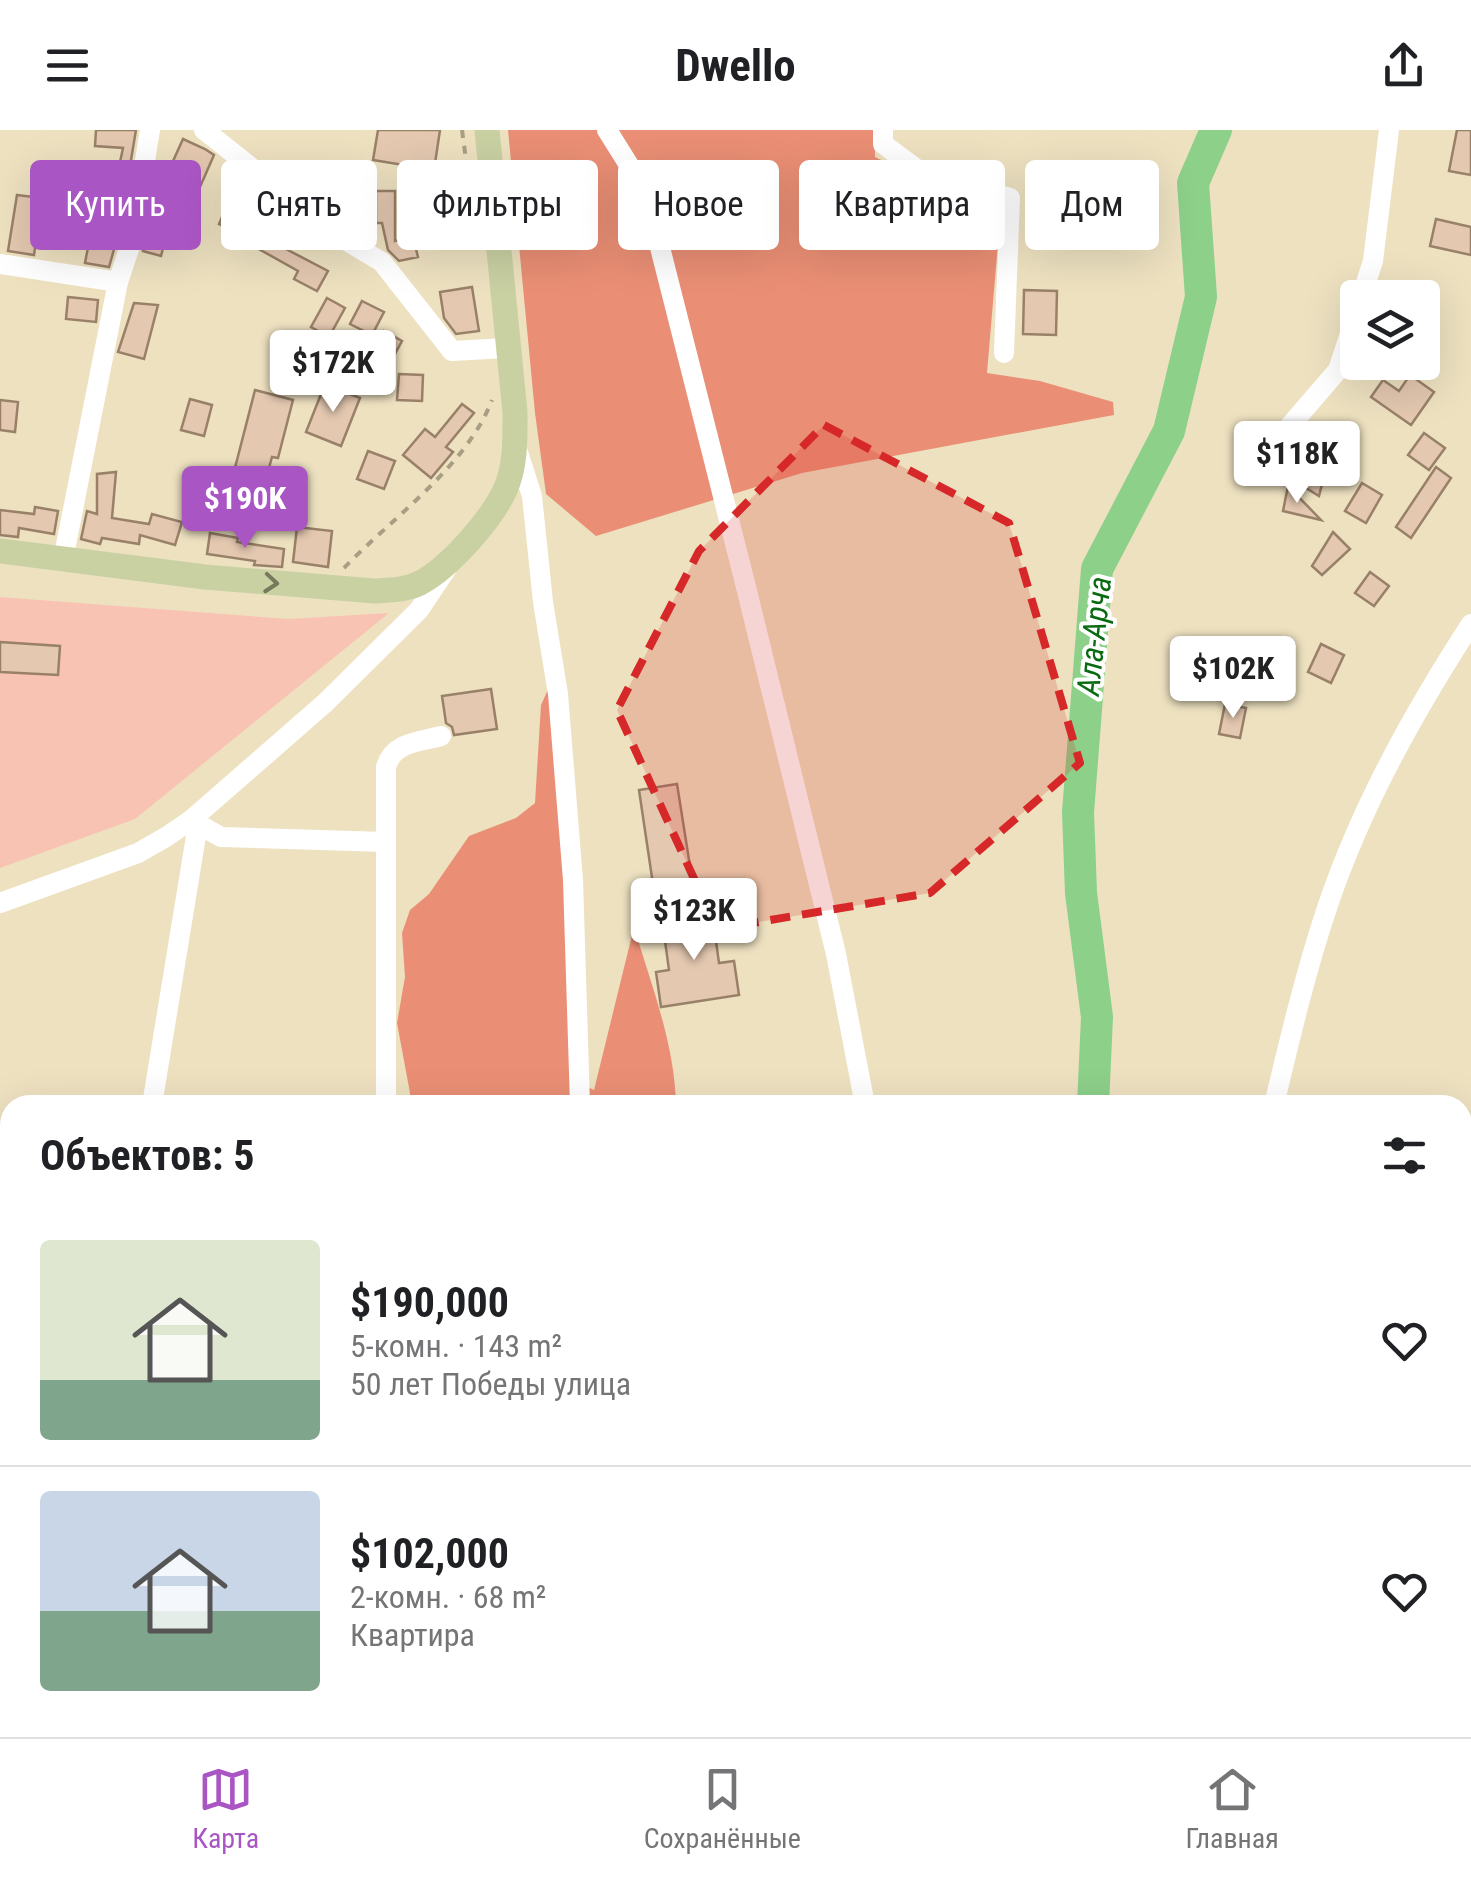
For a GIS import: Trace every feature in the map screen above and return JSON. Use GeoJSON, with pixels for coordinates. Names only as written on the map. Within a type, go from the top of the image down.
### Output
{"type":"FeatureCollection","features":[{"type":"Feature","properties":{"kind":"main road"},"geometry":{"type":"LineString","coordinates":[[0,552],[336,589],[396,590],[417,585],[434,574],[457,554],[506,489],[515,444],[487,130]]}},
{"type":"Feature","properties":{"kind":"street"},"geometry":{"type":"LineString","coordinates":[[63,560],[118,282],[132,240],[150,130]]}},
{"type":"Feature","properties":{"kind":"street"},"geometry":{"type":"LineString","coordinates":[[204,130],[335,234],[382,262],[452,351],[507,348]]}},
{"type":"Feature","properties":{"kind":"street"},"geometry":{"type":"LineString","coordinates":[[607,130],[649,204],[832,936],[863,1095]]}},
{"type":"Feature","properties":{"kind":"street"},"geometry":{"type":"LineString","coordinates":[[883,130],[882,144],[918,170],[1010,198],[1004,353]]}},
{"type":"Feature","properties":{"kind":"street"},"geometry":{"type":"LineString","coordinates":[[1367,280],[1373,261],[1389,130]]}},
{"type":"Feature","properties":{"kind":"street"},"geometry":{"type":"LineString","coordinates":[[0,264],[118,282]]}},
{"type":"Feature","properties":{"kind":"street"},"geometry":{"type":"LineString","coordinates":[[1254,470],[1340,364]]}},
{"type":"Feature","properties":{"kind":"street"},"geometry":{"type":"LineString","coordinates":[[515,444],[532,496],[558,694],[574,880],[580,1095]]}},
{"type":"Feature","properties":{"kind":"street"},"geometry":{"type":"LineString","coordinates":[[0,904],[138,853],[195,822],[419,610],[457,554]]}},
{"type":"Feature","properties":{"kind":"street"},"geometry":{"type":"LineString","coordinates":[[1277,1095],[1329,902],[1388,765],[1426,694],[1471,624]]}},
{"type":"Feature","properties":{"kind":"street"},"geometry":{"type":"LineString","coordinates":[[386,1095],[386,766],[399,746],[441,736]]}},
{"type":"Feature","properties":{"kind":"street"},"geometry":{"type":"LineString","coordinates":[[195,822],[221,837],[386,842]]}},
{"type":"Feature","properties":{"kind":"street"},"geometry":{"type":"LineString","coordinates":[[154,1095],[195,822]]}},
{"type":"Feature","properties":{"kind":"path"},"geometry":{"type":"LineString","coordinates":[[462,130],[466,160]]}},
{"type":"Feature","properties":{"kind":"path"},"geometry":{"type":"LineString","coordinates":[[336,589],[337,576],[346,565],[468,444],[492,402],[491,385]]}},
{"type":"Feature","properties":{"kind":"highlighted area"},"geometry":{"type":"Polygon","coordinates":[[[824,425],[1009,523],[1080,763],[930,893],[717,929],[617,710],[699,551],[824,425]]]}},
{"type":"Feature","properties":{"kind":"shaded area"},"geometry":{"type":"Polygon","coordinates":[[[508,130],[875,130],[875,157],[881,160],[799,160],[799,250],[997,250],[987,373],[1040,381],[1113,402],[1114,415],[802,473],[596,536],[546,494],[519,250],[598,250],[598,160],[511,160],[508,130]]]}},
{"type":"Feature","properties":{"kind":"shaded area"},"geometry":{"type":"Polygon","coordinates":[[[0,597],[288,619],[389,613],[135,819],[0,868],[0,597]]]}},
{"type":"Feature","properties":{"kind":"shaded area"},"geometry":{"type":"Polygon","coordinates":[[[551,683],[557,706],[573,1080],[594,1090],[634,927],[667,1037],[676,1095],[410,1095],[397,1023],[405,977],[402,933],[410,910],[429,894],[469,836],[516,818],[535,803],[541,705],[551,683]]]}},
{"type":"Feature","properties":{"kind":"building"},"geometry":{"type":"Polygon","coordinates":[[[96,130],[136,130],[131,160],[120,160],[123,148],[95,146],[96,130]]]}},
{"type":"Feature","properties":{"kind":"building"},"geometry":{"type":"Polygon","coordinates":[[[378,130],[440,130],[436,160],[397,160],[397,164],[373,160],[378,130]]]}},
{"type":"Feature","properties":{"kind":"building"},"geometry":{"type":"Polygon","coordinates":[[[1457,130],[1471,130],[1471,175],[1449,171],[1457,130]]]}},
{"type":"Feature","properties":{"kind":"building"},"geometry":{"type":"Polygon","coordinates":[[[183,139],[214,155],[201,185],[201,160],[174,160],[183,139]]]}},
{"type":"Feature","properties":{"kind":"building"},"geometry":{"type":"Polygon","coordinates":[[[377,191],[395,191],[397,250],[416,250],[418,257],[399,261],[388,250],[382,223],[377,223],[377,191]]]}},
{"type":"Feature","properties":{"kind":"building"},"geometry":{"type":"Polygon","coordinates":[[[17,195],[30,197],[30,250],[35,250],[34,255],[8,251],[17,195]]]}},
{"type":"Feature","properties":{"kind":"building"},"geometry":{"type":"Polygon","coordinates":[[[1436,219],[1471,227],[1471,255],[1430,246],[1436,219]]]}},
{"type":"Feature","properties":{"kind":"building"},"geometry":{"type":"Polygon","coordinates":[[[87,250],[114,250],[109,267],[85,263],[87,250]]]}},
{"type":"Feature","properties":{"kind":"building"},"geometry":{"type":"Polygon","coordinates":[[[143,250],[163,250],[161,256],[143,250]]]}},
{"type":"Feature","properties":{"kind":"building"},"geometry":{"type":"Polygon","coordinates":[[[261,250],[288,250],[328,271],[317,291],[294,279],[298,271],[261,250]]]}},
{"type":"Feature","properties":{"kind":"building"},"geometry":{"type":"Polygon","coordinates":[[[472,287],[479,331],[456,334],[444,318],[440,292],[472,287]]]}},
{"type":"Feature","properties":{"kind":"building"},"geometry":{"type":"Polygon","coordinates":[[[1024,290],[1057,291],[1056,335],[1023,334],[1024,290]]]}},
{"type":"Feature","properties":{"kind":"building"},"geometry":{"type":"Polygon","coordinates":[[[68,297],[98,300],[96,322],[66,319],[68,297]]]}},
{"type":"Feature","properties":{"kind":"building"},"geometry":{"type":"Polygon","coordinates":[[[327,298],[345,308],[329,337],[311,327],[327,298]]]}},
{"type":"Feature","properties":{"kind":"building"},"geometry":{"type":"Polygon","coordinates":[[[362,301],[384,312],[372,335],[350,324],[362,301]]]}},
{"type":"Feature","properties":{"kind":"building"},"geometry":{"type":"Polygon","coordinates":[[[134,303],[158,305],[144,359],[118,352],[134,303]]]}},
{"type":"Feature","properties":{"kind":"building"},"geometry":{"type":"Polygon","coordinates":[[[384,331],[402,341],[386,370],[368,360],[384,331]]]}},
{"type":"Feature","properties":{"kind":"building"},"geometry":{"type":"Polygon","coordinates":[[[399,374],[423,375],[422,401],[397,400],[399,374]]]}},
{"type":"Feature","properties":{"kind":"building"},"geometry":{"type":"Polygon","coordinates":[[[1383,380],[1399,391],[1407,380],[1417,380],[1434,392],[1411,425],[1371,397],[1383,380]]]}},
{"type":"Feature","properties":{"kind":"building"},"geometry":{"type":"Polygon","coordinates":[[[325,384],[360,398],[341,446],[306,432],[325,384]]]}},
{"type":"Feature","properties":{"kind":"building"},"geometry":{"type":"Polygon","coordinates":[[[255,390],[293,400],[278,458],[272,457],[258,508],[227,499],[255,390]]]}},
{"type":"Feature","properties":{"kind":"building"},"geometry":{"type":"Polygon","coordinates":[[[190,399],[212,405],[204,436],[181,430],[190,399]]]}},
{"type":"Feature","properties":{"kind":"building"},"geometry":{"type":"Polygon","coordinates":[[[0,400],[18,402],[15,432],[0,430],[0,400]]]}},
{"type":"Feature","properties":{"kind":"building"},"geometry":{"type":"Polygon","coordinates":[[[462,404],[474,413],[446,447],[453,452],[431,478],[403,455],[425,429],[435,437],[462,404]]]}},
{"type":"Feature","properties":{"kind":"building"},"geometry":{"type":"Polygon","coordinates":[[[1424,433],[1445,448],[1429,470],[1408,455],[1424,433]]]}},
{"type":"Feature","properties":{"kind":"building"},"geometry":{"type":"Polygon","coordinates":[[[368,451],[395,461],[384,489],[357,479],[368,451]]]}},
{"type":"Feature","properties":{"kind":"building"},"geometry":{"type":"Polygon","coordinates":[[[1294,461],[1326,468],[1319,496],[1290,478],[1294,461]]]}},
{"type":"Feature","properties":{"kind":"building"},"geometry":{"type":"Polygon","coordinates":[[[1436,467],[1451,478],[1411,538],[1396,527],[1436,467]]]}},
{"type":"Feature","properties":{"kind":"building"},"geometry":{"type":"Polygon","coordinates":[[[116,472],[112,518],[149,524],[152,514],[182,522],[175,545],[140,535],[139,544],[102,538],[100,544],[81,539],[87,511],[97,514],[97,474],[116,472]]]}},
{"type":"Feature","properties":{"kind":"building"},"geometry":{"type":"Polygon","coordinates":[[[1362,483],[1382,495],[1366,523],[1345,511],[1362,483]]]}},
{"type":"Feature","properties":{"kind":"building"},"geometry":{"type":"Polygon","coordinates":[[[1288,486],[1321,520],[1283,511],[1288,486]]]}},
{"type":"Feature","properties":{"kind":"building"},"geometry":{"type":"Polygon","coordinates":[[[35,507],[58,511],[54,534],[19,528],[18,537],[0,535],[0,510],[34,514],[35,507]]]}},
{"type":"Feature","properties":{"kind":"building"},"geometry":{"type":"Polygon","coordinates":[[[297,527],[332,531],[328,567],[293,562],[297,527]]]}},
{"type":"Feature","properties":{"kind":"building"},"geometry":{"type":"Polygon","coordinates":[[[1333,532],[1350,549],[1322,575],[1312,566],[1333,532]]]}},
{"type":"Feature","properties":{"kind":"building"},"geometry":{"type":"Polygon","coordinates":[[[210,533],[238,538],[237,542],[284,549],[282,567],[207,554],[210,533]]]}},
{"type":"Feature","properties":{"kind":"building"},"geometry":{"type":"Polygon","coordinates":[[[1370,572],[1389,586],[1374,606],[1355,593],[1370,572]]]}},
{"type":"Feature","properties":{"kind":"building"},"geometry":{"type":"Polygon","coordinates":[[[0,642],[60,646],[58,675],[0,672],[0,642]]]}},
{"type":"Feature","properties":{"kind":"building"},"geometry":{"type":"Polygon","coordinates":[[[1321,644],[1344,655],[1331,683],[1308,672],[1321,644]]]}},
{"type":"Feature","properties":{"kind":"building"},"geometry":{"type":"Polygon","coordinates":[[[491,689],[497,729],[454,735],[446,723],[442,696],[491,689]]]}},
{"type":"Feature","properties":{"kind":"building"},"geometry":{"type":"Polygon","coordinates":[[[1225,704],[1246,708],[1240,738],[1219,734],[1225,704]]]}},
{"type":"Feature","properties":{"kind":"building"},"geometry":{"type":"Polygon","coordinates":[[[677,784],[693,885],[654,891],[639,790],[677,784]]]}},
{"type":"Feature","properties":{"kind":"building"},"geometry":{"type":"Polygon","coordinates":[[[712,912],[719,963],[734,961],[739,995],[661,1007],[656,972],[669,970],[662,919],[712,912]]]}},
{"type":"Feature","properties":{"kind":"waterway","name":"Ала-Арча"},"geometry":{"type":"LineString","coordinates":[[1093,1095],[1097,1017],[1081,893],[1078,812],[1097,569],[1169,431],[1201,297],[1193,183],[1216,130]]}}]}
